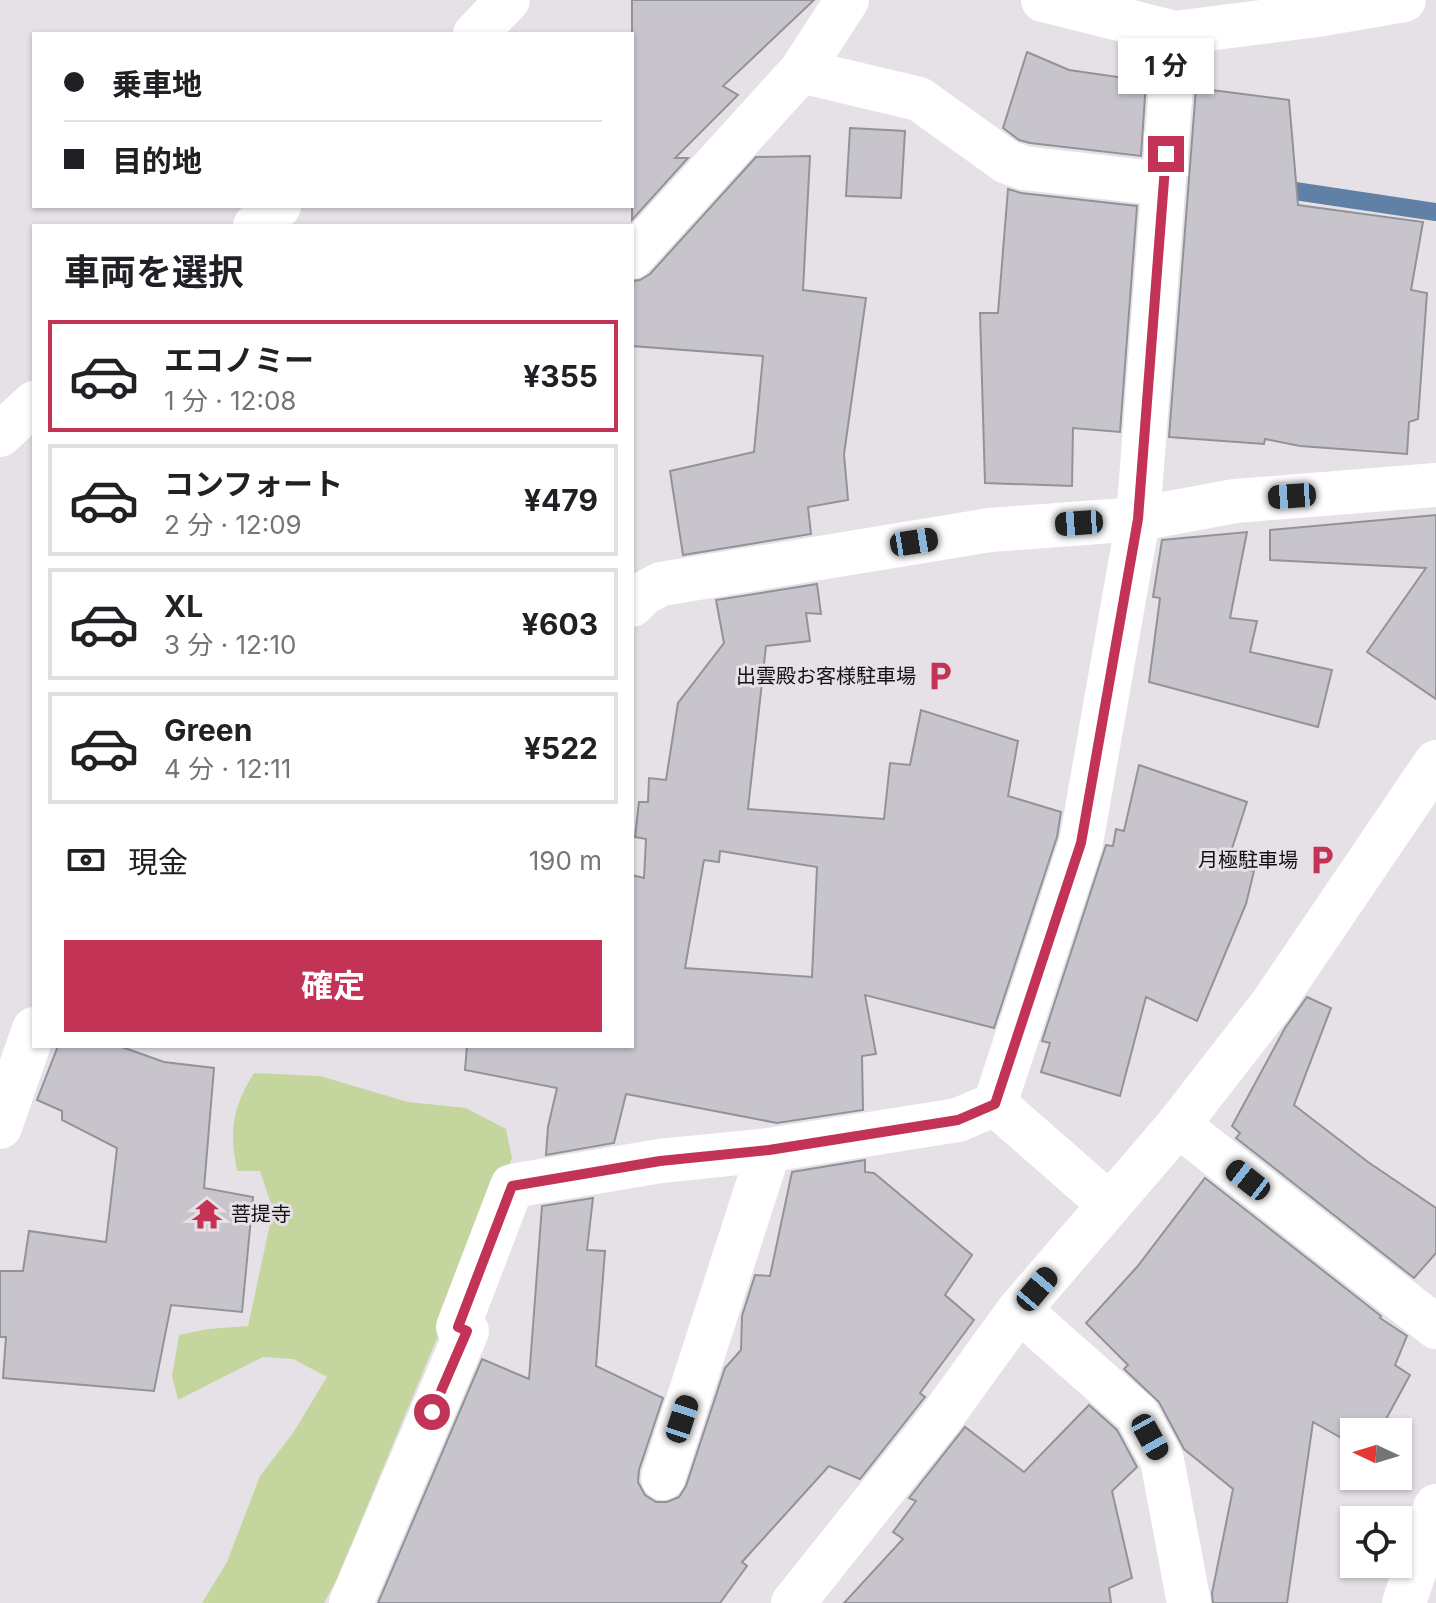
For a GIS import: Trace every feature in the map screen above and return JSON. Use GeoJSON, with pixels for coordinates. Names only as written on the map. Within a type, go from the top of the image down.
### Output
{"type":"FeatureCollection","features":[{"type":"Feature","properties":{"kind":"street"},"geometry":{"type":"LineString","coordinates":[[477,32],[508,0]]}},
{"type":"Feature","properties":{"kind":"street"},"geometry":{"type":"LineString","coordinates":[[634,255],[801,71],[847,0]]}},
{"type":"Feature","properties":{"kind":"street"},"geometry":{"type":"LineString","coordinates":[[1043,0],[1175,33],[1317,15],[1404,0]]}},
{"type":"Feature","properties":{"kind":"street"},"geometry":{"type":"LineString","coordinates":[[351,1603],[467,1331],[458,1327],[512,1186],[660,1161],[769,1150],[958,1120],[995,1104],[1081,843],[1138,519],[1175,33]]}},
{"type":"Feature","properties":{"kind":"street"},"geometry":{"type":"LineString","coordinates":[[801,71],[919,99],[1007,162],[1024,168],[1163,184]]}},
{"type":"Feature","properties":{"kind":"street"},"geometry":{"type":"LineString","coordinates":[[257,224],[277,208]]}},
{"type":"Feature","properties":{"kind":"street"},"geometry":{"type":"LineString","coordinates":[[0,435],[32,405]]}},
{"type":"Feature","properties":{"kind":"street"},"geometry":{"type":"LineString","coordinates":[[634,603],[644,593],[661,584],[990,530],[1138,519],[1235,501],[1436,485]]}},
{"type":"Feature","properties":{"kind":"street"},"geometry":{"type":"LineString","coordinates":[[793,1603],[940,1419],[1019,1310],[1178,1125],[1272,1004],[1436,762]]}},
{"type":"Feature","properties":{"kind":"street"},"geometry":{"type":"LineString","coordinates":[[0,1127],[32,1035]]}},
{"type":"Feature","properties":{"kind":"street"},"geometry":{"type":"LineString","coordinates":[[995,1104],[1108,1203]]}},
{"type":"Feature","properties":{"kind":"street"},"geometry":{"type":"LineString","coordinates":[[1178,1125],[1436,1327]]}},
{"type":"Feature","properties":{"kind":"street"},"geometry":{"type":"LineString","coordinates":[[663,1478],[769,1150]]}},
{"type":"Feature","properties":{"kind":"street"},"geometry":{"type":"LineString","coordinates":[[1019,1310],[1137,1414],[1162,1460],[1189,1603]]}},
{"type":"Feature","properties":{"kind":"street"},"geometry":{"type":"LineString","coordinates":[[1404,1603],[1436,1506]]}},
{"type":"Feature","properties":{"kind":"green space"},"geometry":{"type":"Polygon","coordinates":[[[254,1073],[320,1076],[408,1102],[466,1108],[506,1129],[512,1158],[336,1581],[324,1603],[202,1603],[227,1562],[260,1476],[293,1433],[327,1377],[293,1359],[263,1357],[178,1400],[172,1376],[179,1335],[248,1326],[273,1210],[260,1171],[237,1171],[235,1157],[234,1120],[241,1097],[254,1073]]]}},
{"type":"Feature","properties":{"kind":"building"},"geometry":{"type":"Polygon","coordinates":[[[632,0],[814,0],[723,86],[738,95],[675,158],[688,158],[632,220],[634,32],[632,0]]]}},
{"type":"Feature","properties":{"kind":"building"},"geometry":{"type":"Polygon","coordinates":[[[1027,52],[1069,70],[1146,81],[1141,156],[1030,143],[1019,140],[1003,128],[1027,52]]]}},
{"type":"Feature","properties":{"kind":"building"},"geometry":{"type":"Polygon","coordinates":[[[1196,88],[1289,100],[1298,205],[1423,222],[1411,290],[1427,293],[1418,419],[1409,422],[1407,454],[1300,446],[1265,439],[1264,444],[1169,437],[1196,88]]]}},
{"type":"Feature","properties":{"kind":"building"},"geometry":{"type":"Polygon","coordinates":[[[850,128],[905,131],[901,198],[846,196],[850,128]]]}},
{"type":"Feature","properties":{"kind":"building"},"geometry":{"type":"Polygon","coordinates":[[[810,156],[803,290],[866,298],[844,454],[848,500],[808,507],[811,534],[683,555],[670,471],[754,452],[763,356],[634,346],[634,281],[650,274],[756,157],[810,156]]]}},
{"type":"Feature","properties":{"kind":"building"},"geometry":{"type":"Polygon","coordinates":[[[1008,189],[1137,206],[1120,432],[1073,428],[1072,486],[985,483],[980,313],[998,313],[1008,189]]]}},
{"type":"Feature","properties":{"kind":"building"},"geometry":{"type":"Polygon","coordinates":[[[1436,515],[1436,699],[1367,652],[1426,568],[1270,560],[1270,530],[1436,515]]]}},
{"type":"Feature","properties":{"kind":"building"},"geometry":{"type":"Polygon","coordinates":[[[1247,532],[1230,618],[1257,621],[1250,652],[1332,670],[1318,727],[1149,682],[1160,598],[1153,597],[1162,540],[1247,532]]]}},
{"type":"Feature","properties":{"kind":"building"},"geometry":{"type":"Polygon","coordinates":[[[817,584],[821,614],[806,613],[810,641],[766,646],[748,809],[884,819],[890,763],[910,765],[921,710],[1018,741],[1008,796],[1061,812],[1057,837],[994,1028],[865,995],[876,1054],[862,1056],[863,1110],[777,1123],[626,1094],[614,1143],[546,1155],[548,1127],[557,1088],[465,1070],[467,1048],[634,1048],[634,876],[644,878],[646,839],[635,837],[639,802],[648,802],[649,778],[666,780],[678,703],[724,643],[716,600],[817,584]],[[720,851],[719,862],[704,860],[685,968],[812,977],[817,867],[720,851]]]}},
{"type":"Feature","properties":{"kind":"building"},"geometry":{"type":"Polygon","coordinates":[[[1139,765],[1247,802],[1227,864],[1254,871],[1246,904],[1197,1021],[1146,997],[1120,1096],[1041,1072],[1050,1043],[1042,1041],[1106,845],[1113,846],[1116,829],[1124,831],[1139,765]]]}},
{"type":"Feature","properties":{"kind":"building"},"geometry":{"type":"Polygon","coordinates":[[[1307,997],[1331,1008],[1294,1105],[1368,1162],[1436,1208],[1436,1253],[1414,1278],[1236,1138],[1240,1133],[1232,1126],[1285,1028],[1307,997]]]}},
{"type":"Feature","properties":{"kind":"building","name":"菩提寺"},"geometry":{"type":"Polygon","coordinates":[[[57,1048],[125,1048],[164,1062],[214,1068],[204,1188],[253,1197],[242,1312],[171,1305],[154,1391],[3,1378],[6,1337],[0,1337],[0,1271],[23,1271],[29,1231],[106,1242],[117,1148],[62,1120],[62,1111],[37,1100],[57,1048]]]}},
{"type":"Feature","properties":{"kind":"building"},"geometry":{"type":"Polygon","coordinates":[[[865,1160],[865,1172],[874,1173],[972,1255],[945,1295],[974,1320],[920,1393],[925,1397],[860,1479],[829,1466],[742,1562],[747,1566],[720,1603],[378,1603],[482,1359],[529,1379],[542,1206],[593,1198],[587,1250],[605,1251],[596,1366],[663,1398],[639,1470],[638,1482],[645,1495],[656,1502],[667,1502],[679,1497],[686,1486],[725,1368],[741,1350],[742,1316],[755,1275],[770,1276],[792,1172],[865,1160]]]}},
{"type":"Feature","properties":{"kind":"building"},"geometry":{"type":"Polygon","coordinates":[[[1205,1178],[1380,1318],[1407,1336],[1395,1365],[1410,1375],[1387,1418],[1340,1418],[1340,1437],[1313,1422],[1287,1603],[1213,1603],[1212,1593],[1233,1489],[1184,1449],[1159,1402],[1124,1369],[1128,1365],[1086,1323],[1137,1267],[1205,1178]]]}},
{"type":"Feature","properties":{"kind":"building"},"geometry":{"type":"Polygon","coordinates":[[[1089,1405],[1117,1430],[1137,1467],[1112,1491],[1132,1578],[1109,1588],[1111,1603],[844,1603],[903,1539],[893,1532],[916,1501],[909,1498],[965,1427],[1024,1472],[1089,1405]]]}},
{"type":"Feature","properties":{"kind":"waterway"},"geometry":{"type":"LineString","coordinates":[[1275,188],[1436,212]]}},
{"type":"Feature","properties":{"kind":"place","name":"出雲殿お客様駐車場"},"geometry":{"type":"Point","coordinates":[940,676]}},
{"type":"Feature","properties":{"kind":"place","name":"月極駐車場"},"geometry":{"type":"Point","coordinates":[1322,860]}},
{"type":"Feature","properties":{"kind":"place","name":"菩提寺"},"geometry":{"type":"Point","coordinates":[207,1214]}},
{"type":"Feature","properties":{"kind":"route"},"geometry":{"type":"LineString","coordinates":[[432,1412],[467,1331],[458,1327],[512,1186],[660,1161],[769,1150],[958,1120],[995,1104],[1081,843],[1138,519],[1166,154]]}}]}
